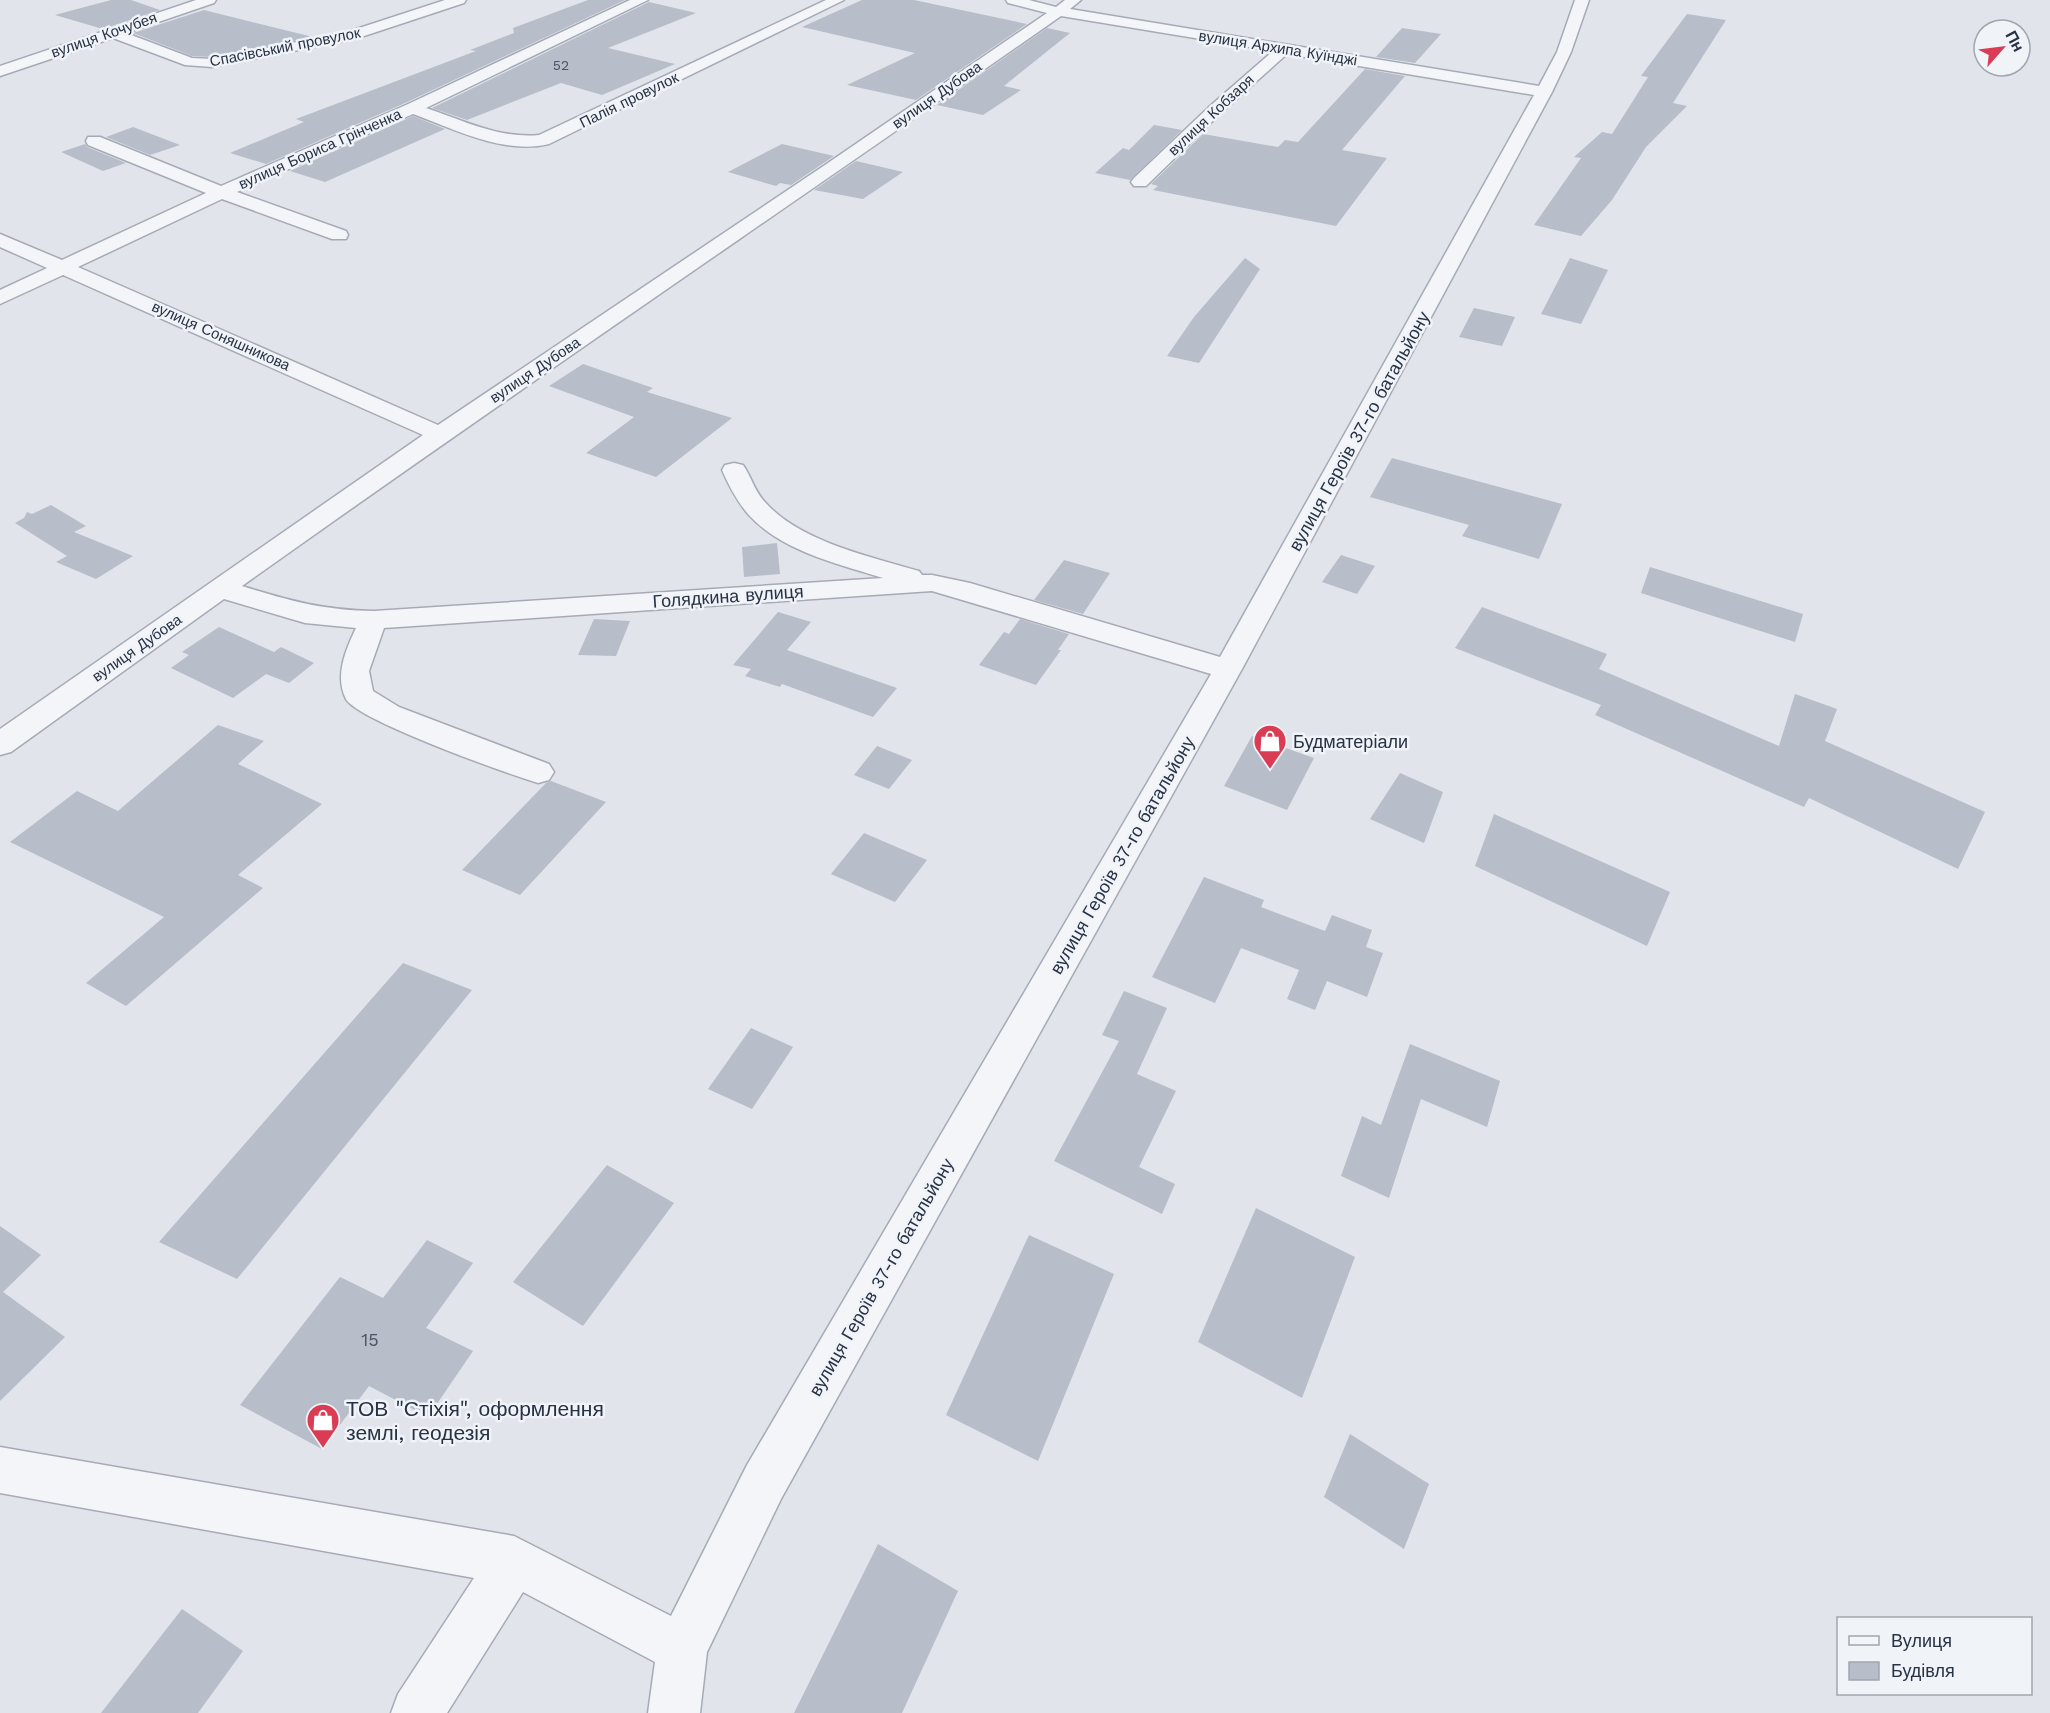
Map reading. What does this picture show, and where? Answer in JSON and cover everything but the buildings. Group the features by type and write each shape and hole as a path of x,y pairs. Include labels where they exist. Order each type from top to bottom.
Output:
{"street":[{"name":"вулиця Кочубея","path":"0,71 209,0"},
{"name":"Спасівський провулок","path":"111,32 190,62 204,64 350,36 459,0"},
{"name":"вулиця Бориса Грінченка","path":"0,298 220,192 412,108 641,0"},
{"name":"Палія провулок","path":"412,108 507,139 521,142 543,140 837,0"},
{"name":"вулиця Архипа Куїнджі","path":"1013,0 1065,6 1284,49 1544,92"},
{"name":"вулиця Героїв 37-го батальйону","path":"674,1713 682,1649 764,1482 1228,669 1544,92 1563,52 1582,0"},
{"name":"вулиця Дубова","path":"0,744 440,434 831,169 1065,6"},
{"name":"вулиця Кобзаря","path":"1140,182 1215,110 1284,49"},
{"path":"94,141 220,192 339,235"},
{"name":"вулиця Соняшникова","path":"0,240 67,267 440,434"},
{"path":"734,470 746,494 761,513 806,541 845,557 932,583"},
{"name":"Голядкина вулиця","path":"221,589 304,614 338,619 374,620 932,583 960,589 1228,669"},
{"path":"374,620 364,642 356,672 359,696 388,714 538,772"},
{"path":"0,1470 514,1561 682,1649"},
{"path":"417,1713 514,1561"}],"place":[{"name":"Будматеріали","path":"1270,770"},
{"name":"ТОВ \"Стіхія\", оформлення землі, геодезія","path":"323,1449"}]}
